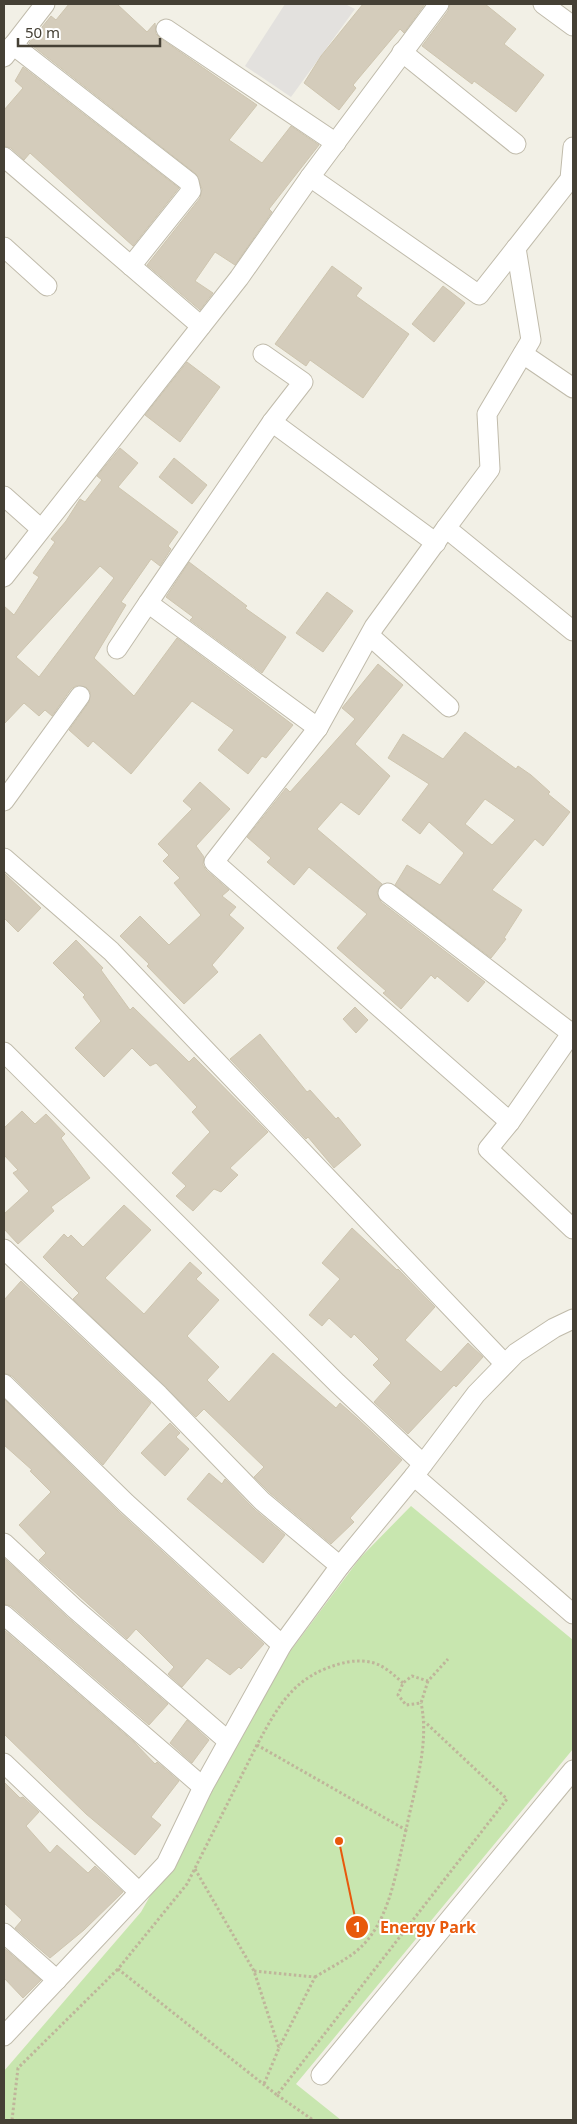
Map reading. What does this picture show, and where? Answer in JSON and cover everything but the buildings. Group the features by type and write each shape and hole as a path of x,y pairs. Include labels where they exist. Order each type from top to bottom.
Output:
{"street":[{"path":"46,4 9,51 189,182 191,190 187,196 131,266"},
{"path":"4,577 239,278 310,177 402,52 440,4"},
{"path":"543,4 573,26"},
{"path":"166,29 336,143"},
{"path":"402,52 516,144"},
{"path":"310,177 479,295 571,180 573,147"},
{"path":"4,157 201,326"},
{"path":"4,247 47,286"},
{"path":"510,1122 214,862 318,728 370,636 490,469 487,414 531,340 516,248"},
{"path":"117,649 272,422 303,382 263,354"},
{"path":"523,354 573,388"},
{"path":"272,422 441,535 573,631"},
{"path":"4,496 41,529"},
{"path":"148,603 318,728"},
{"path":"370,636 449,707"},
{"path":"4,801 80,696"},
{"path":"4,858 110,951 505,1364"},
{"path":"388,893 572,1032 510,1122 488,1148 573,1229"},
{"path":"4,1052 336,1383 419,1470 573,1614"},
{"path":"4,1248 159,1395 262,1501 340,1566"},
{"path":"4,2036 166,1864 203,1787 282,1645 340,1566 419,1470 476,1394 523,1348 573,1318"},
{"path":"4,1384 112,1490 282,1645"},
{"path":"4,1543 74,1608 228,1741"},
{"path":"4,1615 203,1787"},
{"path":"4,1763 139,1892"},
{"path":"321,2075 573,1770"},
{"path":"4,1933 57,1980"}],"path":[{"path":"264,2084 279,2048 315,1977 356,1952 373,1933 390,1895 418,1776 425,1722 421,1704 428,1681 448,1658"},
{"path":"12,2120 18,2068 118,1969 187,1884 256,1745 278,1707 298,1686 321,1668 352,1660 380,1665 403,1683"},
{"path":"421,1704 406,1705 398,1695 403,1683 412,1676 428,1681"},
{"path":"277,2095 507,1799 425,1722"},
{"path":"256,1745 406,1830"},
{"path":"195,1869 254,1971 279,2048"},
{"path":"118,1969 277,2095 313,2120"},
{"path":"254,1971 315,1977"}],"green space":[{"path":"411,1506 573,1640 573,1749 296,2084 341,2120 4,2120 4,2071 141,1912 283,1661 360,1558"}],"shaded area":[{"path":"285,4 345,4 355,9 291,97 245,66"}],"place":[{"name":"Energy Park","path":"339,1841"}]}
